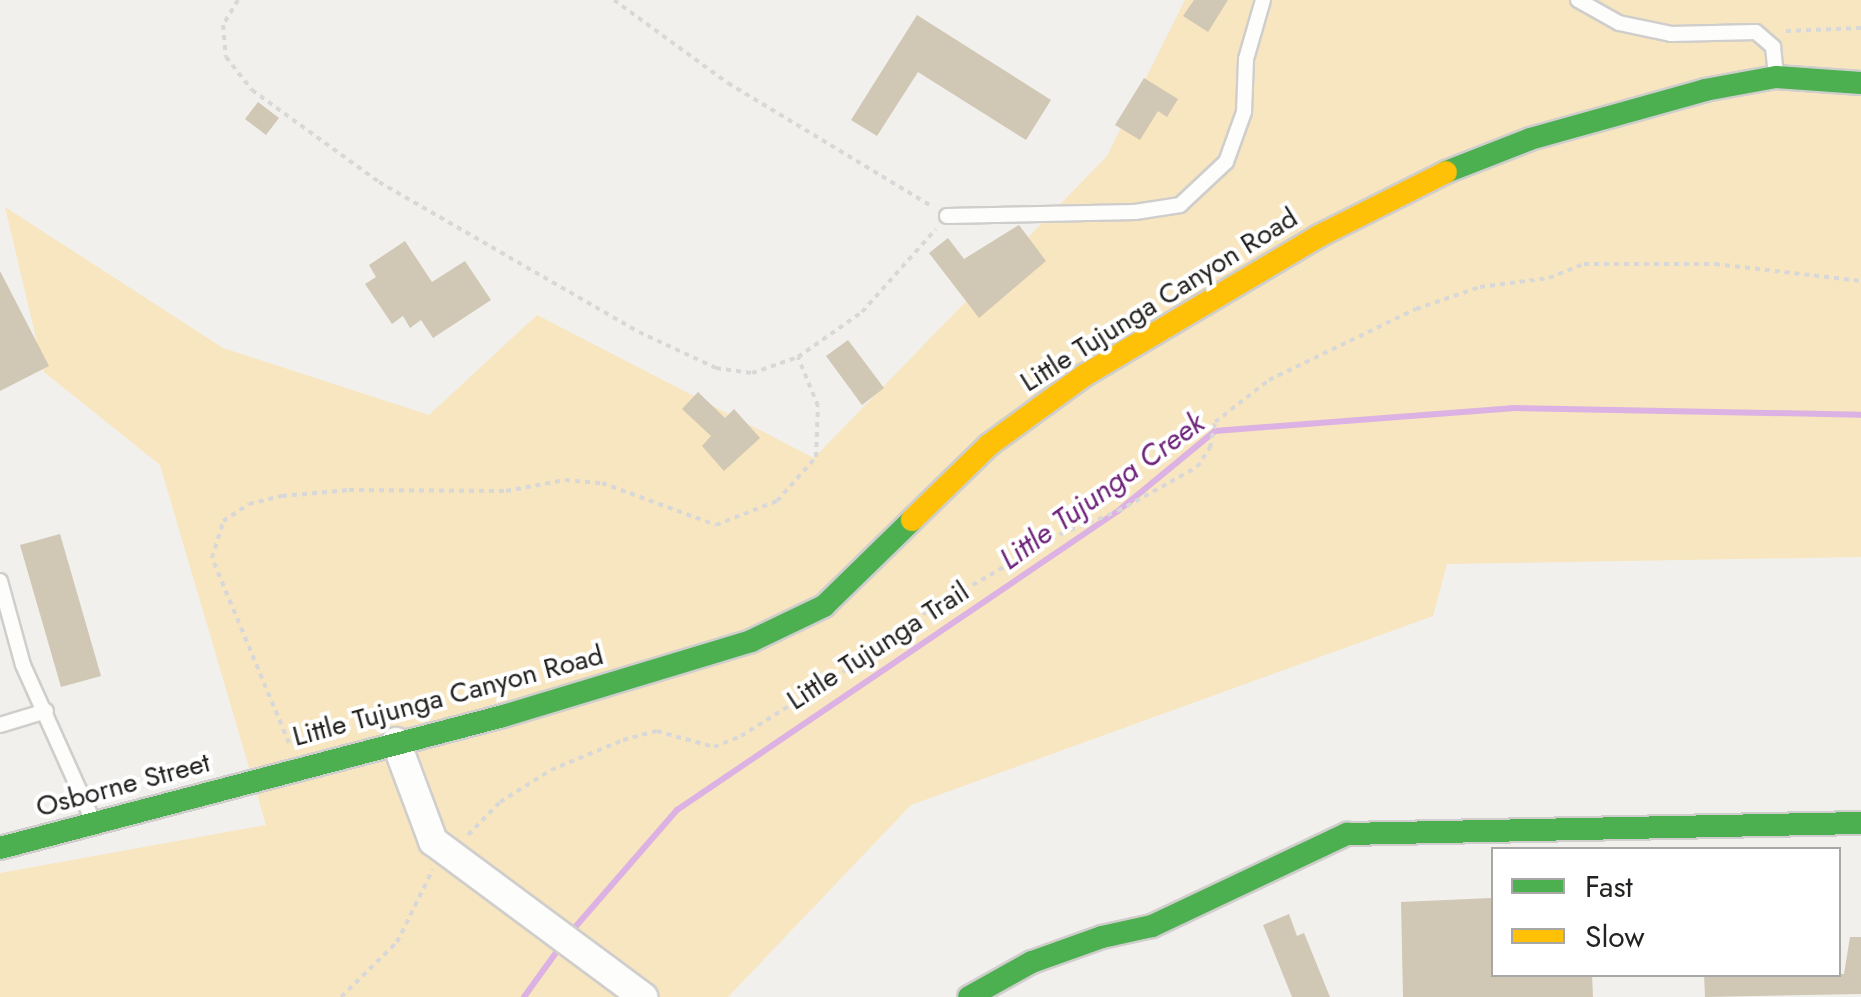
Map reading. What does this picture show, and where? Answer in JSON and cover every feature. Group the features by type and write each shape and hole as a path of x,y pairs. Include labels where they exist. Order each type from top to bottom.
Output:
{"main road":[{"name":"Little Tujunga Canyon Road","path":"262,779 503,716 719,650 824,606 989,444 1085,375 1318,236 1422,182 1530,139 1705,90 1776,76 1861,83"},
{"name":"Osborne Street","path":"0,848 262,779"},
{"path":"969,997 1032,962 1102,936 1152,926 1347,834 1861,822"}],"street":[{"path":"396,742 433,841 642,997"}],"lane":[{"path":"948,216 1136,212 1180,205 1226,162 1244,112 1246,59 1263,0"},
{"path":"1578,0 1619,23 1671,34 1756,32 1772,47 1776,76"},
{"path":"0,581 18,650 94,823"},
{"path":"0,725 46,711"}],"path":[{"path":"238,0 223,25 226,57 252,90 379,182 640,332 716,368 752,374 798,357 862,312 948,216 728,83 614,0"},
{"path":"1756,32 1861,28"},
{"name":"Little Tujunga Trail","path":"341,997 397,942 426,878 500,802 551,770 623,740 657,731 714,747 741,736 884,646 940,604 1060,534 1118,511 1198,468 1210,448 1215,422 1269,380 1416,309 1480,287 1549,278 1584,264 1714,264 1861,281"},
{"path":"300,768 212,558 223,521 249,504 282,496 348,490 506,491 565,480 602,484 716,525 777,501 816,457 818,406 798,357"}],"shaded area":[{"path":"1185,0 1861,0 1861,557 1447,564 1433,616 911,805 728,997 0,997 0,873 266,825 160,465 44,372 5,207 223,348 429,415 537,315 814,458 1107,156"}],"building":[{"path":"1194,0 1228,0 1208,32 1183,16"},
{"path":"917,15 1051,100 1026,140 918,72 877,136 851,120"},
{"path":"1144,78 1178,99 1167,117 1158,111 1140,140 1115,125"},
{"path":"258,102 279,118 266,135 245,119"},
{"path":"1019,225 1046,261 979,318 929,253 948,238 964,259"},
{"path":"405,241 432,282 465,261 491,300 433,338 421,320 410,328 403,316 392,324 365,284 376,277 369,265"},
{"path":"0,271 49,366 0,391"},
{"path":"848,340 884,388 862,405 826,356"},
{"path":"698,392 725,418 734,409 760,438 724,471 702,446 711,436 682,409"},
{"path":"60,534 101,676 61,687 20,545"},
{"path":"1491,898 1491,977 1592,977 1593,997 1403,997 1401,902"},
{"path":"1289,914 1297,936 1304,933 1330,997 1292,997 1263,925"},
{"path":"1850,937 1861,937 1861,994 1705,997 1704,977 1844,974"}],"waterway":[{"name":"Little Tujunga Creek","path":"570,933 677,810 1118,511 1215,431 1512,408 1861,415"},
{"name":"Little Tujunga Creek","path":"524,997 560,947"}],"traffic: fast":[{"path":"1446,172 1530,139 1705,90 1776,77 1861,83"},
{"path":"0,848 503,716 751,641 824,606 912,520"},
{"path":"969,997 1032,962 1102,937 1152,926 1347,834 1861,823"}],"traffic: slow":[{"path":"912,520 989,445 1085,375 1319,236 1446,172"}]}
